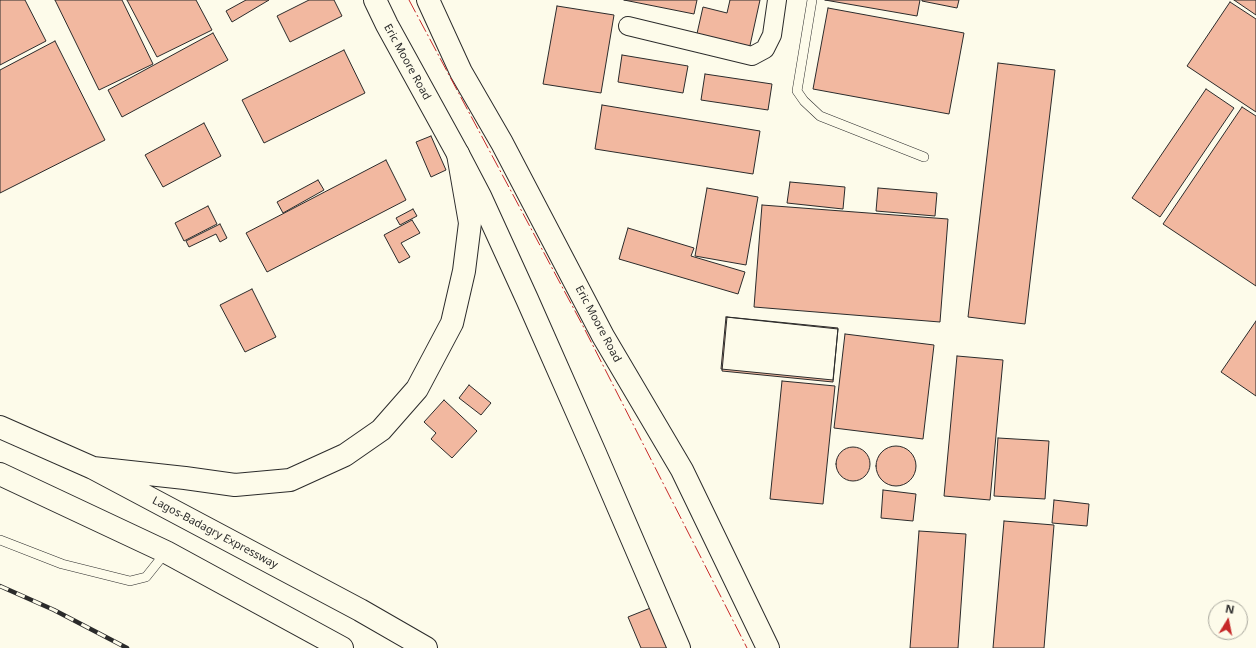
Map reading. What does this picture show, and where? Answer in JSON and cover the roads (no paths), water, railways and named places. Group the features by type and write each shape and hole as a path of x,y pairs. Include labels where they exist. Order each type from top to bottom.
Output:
{"main road":[{"name":"Eric Moore Road","path":"375,0 387,25 480,196 527,299 679,648"},
{"name":"Eric Moore Road","path":"428,0 461,72 502,143 603,336 682,470 768,648"},
{"path":"93,468 235,485 290,480 345,455 382,430 417,390 452,323 464,271 470,223 458,154"},
{"name":"Lagos-Badagry Expressway","path":"0,427 93,468 360,610 426,648"},
{"path":"0,474 166,552 342,648"}],"street":[{"path":"628,26 752,56 765,49 772,36 777,0"}],"lane":[{"path":"812,0 797,91 804,101 820,116 924,157"},
{"path":"0,540 62,564 130,581 146,577 166,552"}],"railway":[{"path":"0,586 54,610 127,648"}]}
